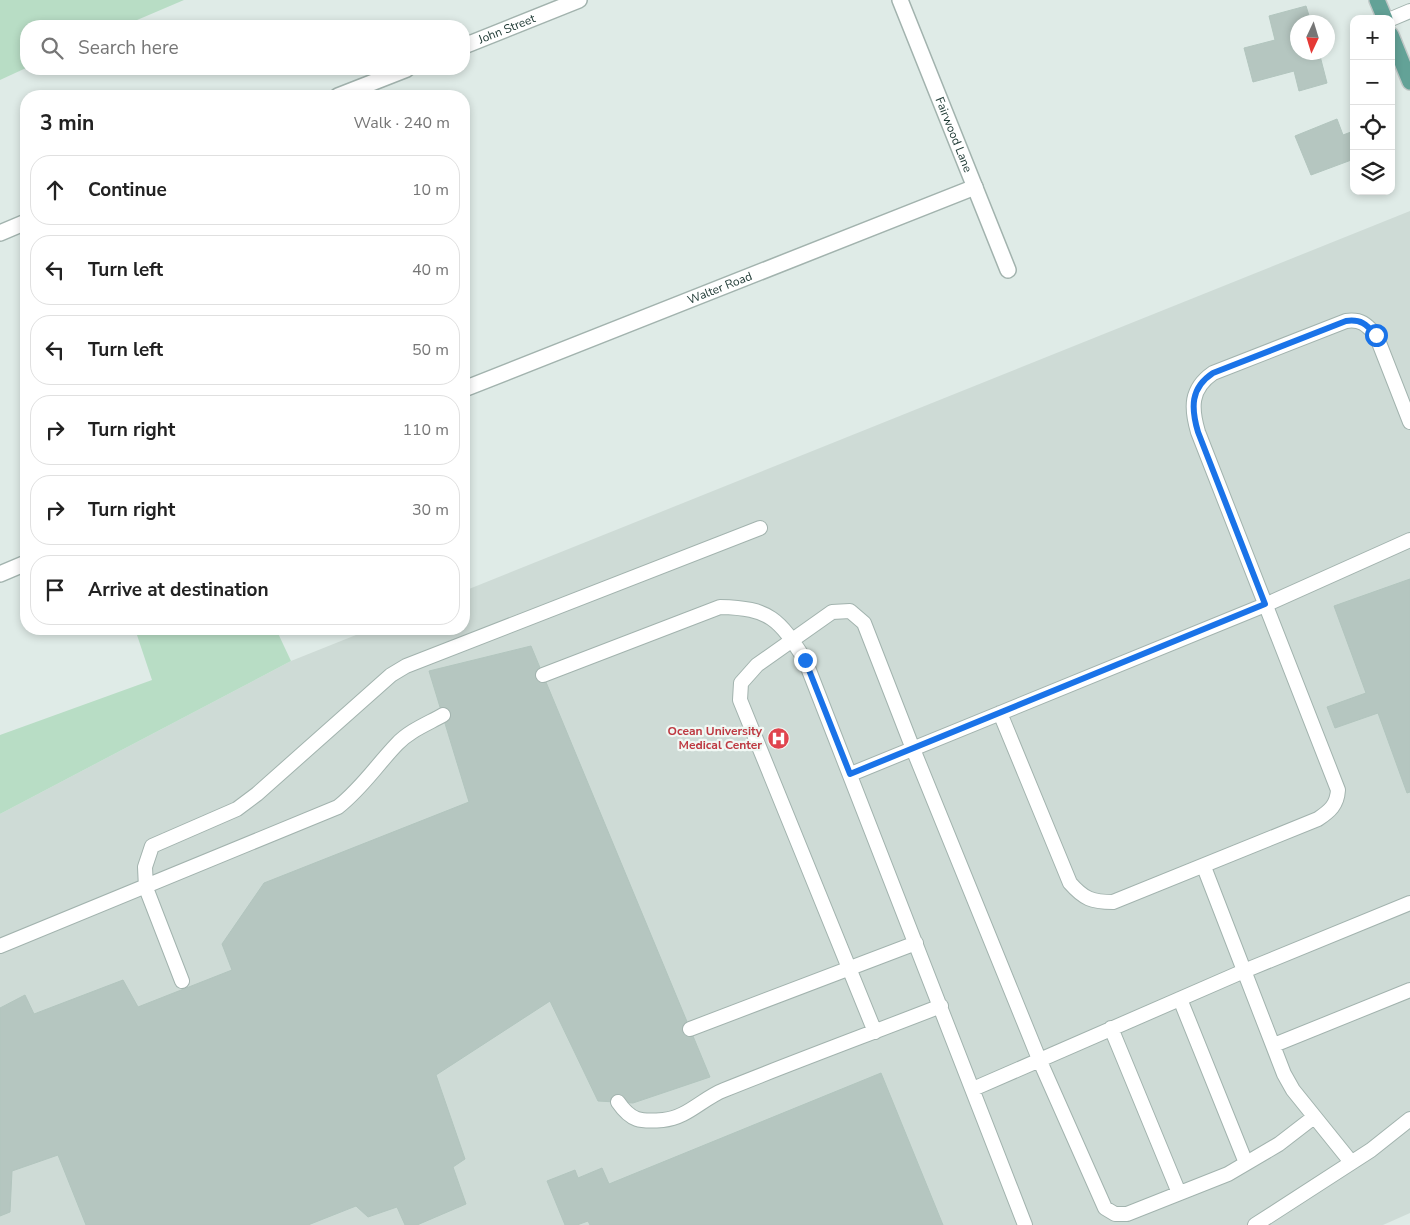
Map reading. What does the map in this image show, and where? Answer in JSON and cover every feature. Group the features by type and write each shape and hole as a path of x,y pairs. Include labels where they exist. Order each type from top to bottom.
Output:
{"main road":[{"path":"1377,0 1383,15"},
{"path":"1395,45 1410,82"}],"street":[{"name":"John Street","path":"470,44 579,0"},
{"name":"Fairwood Lane","path":"900,0 1008,270"},
{"path":"353,90 392,75"},
{"name":"Walter Road","path":"470,387 975,187"},
{"path":"0,233 20,225"},
{"path":"0,574 20,566"}],"lane":[{"path":"1395,17 1410,11"},
{"path":"1000,713 1070,884 1081,896 1098,902 1113,902 1204,867 1318,819 1332,810 1338,799 1338,790 1198,432 1192,413 1195,396 1201,381 1213,373 1337,324 1357,319 1367,325 1376,335 1410,422"},
{"path":"182,980 146,888 145,867 152,846 236,809 257,794 391,675 406,666 760,528"},
{"path":"850,774 1265,604 1410,540"},
{"path":"543,675 720,606 746,608 765,614 780,623 805,660 1025,1225"},
{"path":"875,1032 740,700 741,683 757,665 832,612 850,612 864,623 1039,1059 1104,1208 1116,1214 1128,1214 1228,1174 1279,1144 1314,1116"},
{"path":"0,946 146,888 338,807 358,792 396,744 411,732 443,716"},
{"path":"1204,867 1293,1090 1351,1162"},
{"path":"973,1089 1244,971 1410,903"},
{"path":"690,1028 849,970 916,943"},
{"path":"1274,1045 1410,990"},
{"path":"1180,999 1246,1163"},
{"path":"618,1102 627,1116 641,1121 665,1120 684,1114 721,1091 941,1006"},
{"path":"1111,1028 1179,1193"},
{"path":"1255,1225 1351,1162 1410,1119"}],"shaded area":[{"name":"Ocean University Medical Center","path":"1410,211 1410,1213 1383,1225 0,1225 0,814 291,661 356,635 470,635 470,589"}],"green space":[{"path":"0,0 184,0 137,20 20,20 20,71 0,80"},
{"path":"137,635 279,635 291,661 0,814 0,735 152,680"}],"building":[{"path":"1306,6 1309,15 1290,15 1290,60 1321,60 1327,83 1299,91 1294,71 1253,82 1244,48 1275,40 1269,16"},
{"path":"1337,119 1343,135 1350,132 1350,160 1311,175 1295,136"},
{"path":"1410,579 1410,792 1407,793 1378,713 1335,728 1327,707 1366,693 1334,606"},
{"path":"531,646 710,1077 633,1103 598,1101 550,1001 436,1075 465,1159 453,1167 466,1204 417,1225 405,1225 397,1207 368,1217 356,1206 308,1225 86,1225 58,1155 12,1171 10,1212 0,1216 0,1008 25,995 34,1014 123,980 138,1007 232,970 222,944 264,883 469,802 429,671"},
{"path":"881,1073 943,1225 590,1225 588,1221 577,1225 565,1225 547,1181 575,1170 578,1178 602,1168 609,1184"}],"place":[{"name":"Ocean University Medical Center","path":"778,738"}],"route":[{"path":"805,660 850,774 1265,604 1192,413 1195,396 1201,381 1213,373 1346,321 1357,319 1367,325 1376,335"}]}
